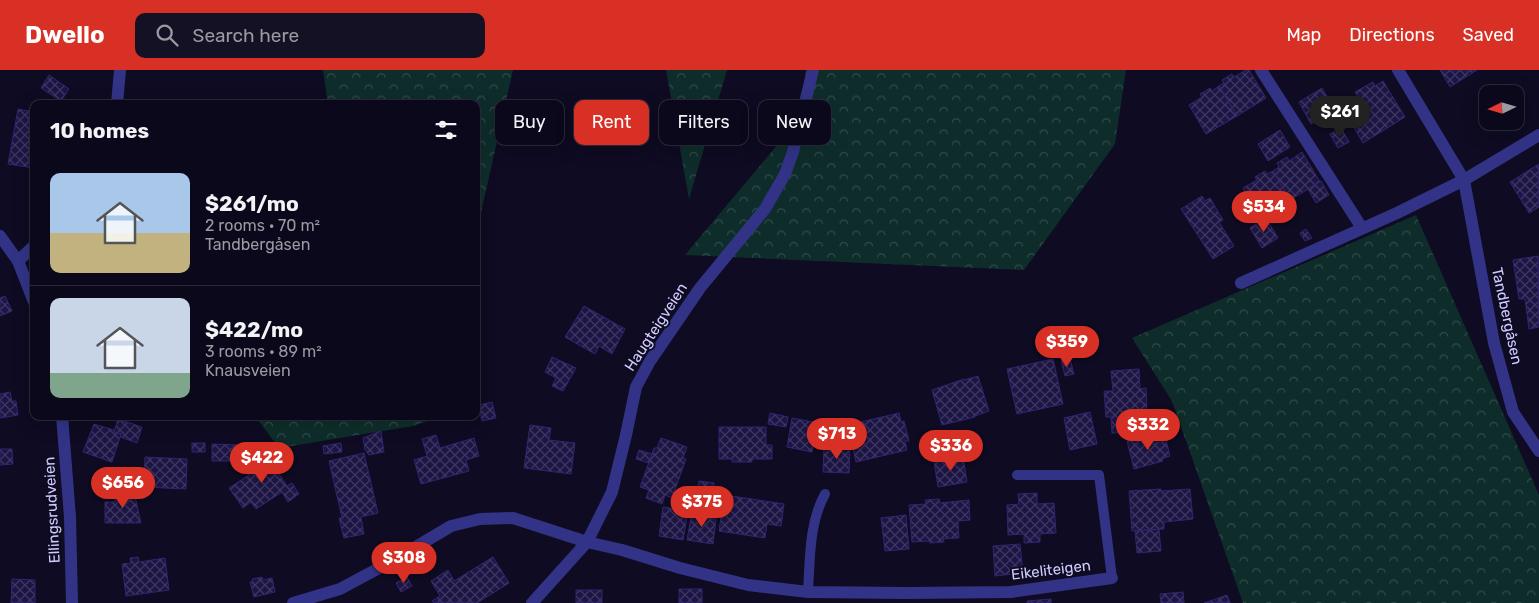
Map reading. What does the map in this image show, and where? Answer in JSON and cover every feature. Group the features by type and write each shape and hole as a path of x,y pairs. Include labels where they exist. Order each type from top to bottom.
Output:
{"street":[{"path":"116,100 120,70"},
{"name":"Haugteigveien","path":"532,603 587,542 612,492 636,387 660,345 700,288 774,196 794,152 813,70"},
{"path":"1261,70 1362,228"},
{"name":"Tandbergåsen","path":"1398,70 1464,180 1494,343 1513,412 1539,451"},
{"path":"1240,283 1397,213 1464,180 1539,135"},
{"path":"0,236 18,261 30,292"},
{"path":"18,261 30,250"},
{"name":"Ellingsrudveien","path":"62,420 70,517 72,603"},
{"name":"Eikeliteigen","path":"293,603 340,589 451,526 480,519 512,518 587,542 622,550 680,568 748,585 808,592 1011,592 1112,578"}],"lane":[{"name":"Eikeliteigen","path":"1017,475 1099,475 1112,578"},
{"path":"808,592 814,521 818,506 825,494"}],"green space":[{"path":"323,70 513,70 506,100 495,100 496,145 480,217 480,100 327,100"},
{"path":"666,70 727,70 718,100 671,100"},
{"path":"806,70 1126,70 1115,144 1024,270 685,255 777,145 831,145 831,100 802,100"},
{"path":"679,145 705,145 689,199"},
{"path":"1416,215 1539,495 1539,603 1243,603 1172,401 1132,338"},
{"path":"258,420 430,420 413,426 279,448"}],"building":[{"path":"1249,70 1266,98 1237,116 1219,86 1224,83 1222,80 1232,74 1234,77"},
{"path":"1440,70 1477,70 1450,87"},
{"path":"49,75 69,89 62,100 59,100 41,88"},
{"path":"1383,81 1405,117 1363,143 1341,106 1358,97 1355,92 1373,82 1375,86"},
{"path":"1219,86 1237,116 1206,134 1189,105 1202,97 1200,94 1210,88 1212,91"},
{"path":"1322,88 1335,110 1311,124 1299,102"},
{"path":"18,109 30,111 30,167 8,164"},
{"path":"1341,128 1349,142 1338,148 1330,134"},
{"path":"1280,130 1290,147 1268,161 1258,144"},
{"path":"1302,152 1320,182 1290,200 1273,171 1279,167 1277,163 1287,157 1289,161"},
{"path":"1539,164 1539,207 1529,213 1510,182"},
{"path":"1265,171 1267,174 1273,171 1290,200 1261,217 1243,188 1257,180 1255,177"},
{"path":"1321,181 1329,195 1316,203 1308,189"},
{"path":"1202,196 1205,201 1210,198 1223,220 1219,222 1234,246 1213,259 1181,209"},
{"path":"1266,218 1278,238 1262,248 1250,228"},
{"path":"1306,229 1312,238 1305,241 1300,233"},
{"path":"1538,256 1539,327 1529,329 1525,299 1519,299 1513,260"},
{"path":"5,296 12,311 0,316 0,298"},
{"path":"584,306 625,329 612,354 599,346 595,354 565,337"},
{"path":"552,357 576,368 563,391 552,386 556,378 545,372"},
{"path":"1053,359 1063,404 1017,414 1007,369"},
{"path":"1070,359 1074,374 1065,376 1061,361"},
{"path":"1139,369 1140,389 1146,388 1147,414 1138,415 1140,431 1112,433 1111,417 1106,417 1104,391 1113,391 1111,371"},
{"path":"978,376 989,411 975,417 942,425 932,390"},
{"path":"10,392 12,401 16,401 18,415 0,418 0,394"},
{"path":"492,402 496,418 482,421 480,405"},
{"path":"1090,412 1097,444 1070,450 1064,418"},
{"path":"770,413 788,417 786,427 768,424"},
{"path":"899,413 901,422 904,421 909,441 905,441 907,450 856,462 848,425"},
{"path":"792,418 818,423 812,452 787,447"},
{"path":"118,420 142,427 137,443 120,437 121,434 114,432"},
{"path":"94,424 121,434 112,462 83,452"},
{"path":"530,425 551,428 549,440 575,443 571,474 524,468"},
{"path":"719,427 766,427 766,445 772,445 772,459 732,462 732,459 719,459"},
{"path":"381,431 384,452 369,455 365,450 363,438"},
{"path":"1156,433 1158,443 1166,440 1170,456 1162,459 1163,461 1134,469 1127,441"},
{"path":"436,435 440,448 474,438 479,456 466,460 469,471 421,484 414,460 427,456 422,439"},
{"path":"661,438 687,447 683,458 686,459 672,498 665,495 662,504 646,498 649,490 640,487 654,448 657,448"},
{"path":"192,443 205,443 205,452 192,452"},
{"path":"341,443 342,452 324,454 323,446"},
{"path":"212,444 239,445 238,461 212,461"},
{"path":"824,447 850,448 849,473 823,472"},
{"path":"0,449 12,449 13,464 0,465"},
{"path":"639,450 652,454 649,463 636,459"},
{"path":"264,451 287,486 292,483 299,494 288,502 282,492 256,509 251,502 243,508 229,488 249,475 246,470 253,465 250,460"},
{"path":"364,453 378,513 361,517 364,534 344,538 339,518 342,518 329,461"},
{"path":"963,456 967,482 938,487 934,462"},
{"path":"145,457 187,459 186,489 144,487"},
{"path":"699,481 714,483 713,494 697,492"},
{"path":"1161,489 1161,491 1190,489 1193,519 1164,522 1164,529 1132,531 1129,491"},
{"path":"115,492 134,492 141,523 105,523 105,502 115,502"},
{"path":"1037,493 1037,504 1054,503 1056,533 1040,534 1040,542 1024,543 1024,534 1008,535 1007,505 1019,504 1018,494"},
{"path":"719,494 784,504 781,526 767,524 765,538 719,531 721,517 716,516"},
{"path":"939,499 940,503 969,500 970,520 958,521 959,538 943,539 944,542 912,542 909,505 926,504 925,500"},
{"path":"663,507 688,511 683,540 659,536"},
{"path":"692,512 713,515 712,519 716,519 713,544 687,540"},
{"path":"906,515 909,549 885,551 881,518"},
{"path":"1159,529 1161,551 1137,553 1135,531"},
{"path":"1020,544 1023,573 995,576 993,546"},
{"path":"138,557 139,562 165,558 169,590 126,596 122,564 131,563 130,558"},
{"path":"493,557 509,583 477,603 434,603 432,601 440,596 431,581 448,570 454,581"},
{"path":"262,577 263,580 272,578 275,592 254,597 250,582 253,581 252,579"},
{"path":"407,577 412,586 401,592 396,583"},
{"path":"12,579 35,580 35,603 11,603"},
{"path":"679,589 702,589 702,603 679,603"},
{"path":"576,590 602,590 602,603 576,603"},
{"path":"1183,592 1184,603 1161,603 1160,594"},
{"path":"1227,595 1230,603 1204,603"},
{"path":"1051,599 1051,603 1027,603 1027,601"}]}
